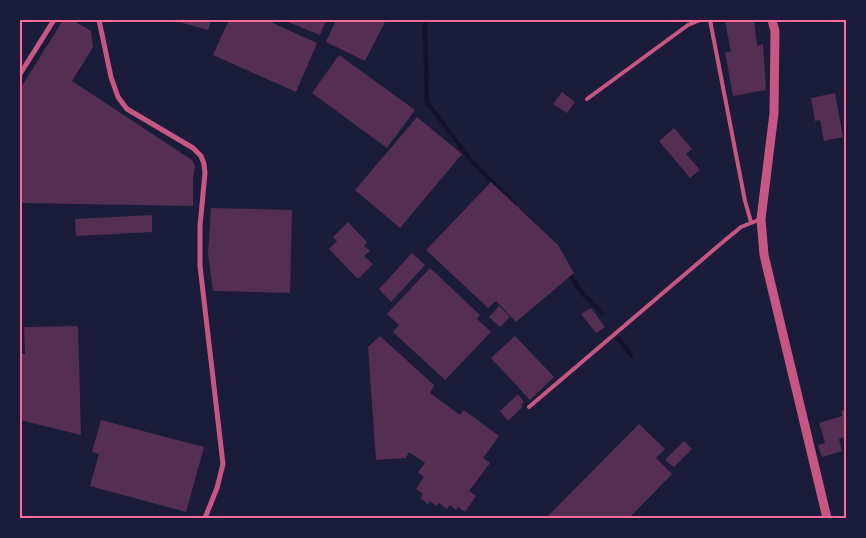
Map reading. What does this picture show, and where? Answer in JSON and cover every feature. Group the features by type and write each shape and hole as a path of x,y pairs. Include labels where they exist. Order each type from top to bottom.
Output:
{"street":[{"path":"20,74 54,20"},
{"path":"99,20 111,77 118,97 127,109 193,148 201,156 204,164 205,173 200,226 200,266 223,464 217,488 205,518"},
{"path":"772,20 775,31 774,113 761,219 764,256 827,518"}],"lane":[{"path":"587,99 688,25 700,20"},
{"path":"710,20 746,202 752,222"},
{"path":"529,407 724,241 741,228 761,219"}],"building":[{"path":"63,20 72,20 91,31 93,47 72,81 192,160 195,166 193,206 20,203 20,89"},
{"path":"173,20 211,20 208,30"},
{"path":"229,20 266,20 317,43 296,92 213,55"},
{"path":"283,20 326,20 320,35"},
{"path":"336,20 386,20 365,61 326,42"},
{"path":"754,20 757,46 763,44 766,90 733,96 725,52 731,52 725,21"},
{"path":"339,55 415,110 387,148 312,93"},
{"path":"562,92 575,102 567,113 553,104"},
{"path":"835,93 843,137 824,141 820,120 815,121 811,98"},
{"path":"417,117 462,154 400,228 355,190"},
{"path":"674,128 692,149 686,154 700,170 690,178 659,141"},
{"path":"491,182 558,245 574,273 516,322 496,301 488,308 426,250"},
{"path":"211,208 292,210 290,293 213,291 208,253"},
{"path":"152,215 152,232 76,236 75,219"},
{"path":"348,222 367,242 364,246 370,251 364,256 373,264 358,279 329,249 337,241 333,237"},
{"path":"412,253 425,265 391,302 379,289"},
{"path":"430,268 480,315 477,319 491,332 445,380 393,332 399,325 387,314"},
{"path":"499,306 510,317 500,327 489,317"},
{"path":"591,308 605,327 596,333 581,314"},
{"path":"78,326 81,435 20,420 20,354 25,354 24,327"},
{"path":"380,336 434,385 430,393 460,415 464,410 499,436 483,458 490,463 469,491 476,496 465,512 458,507 456,510 450,505 447,509 439,503 436,506 430,501 428,504 420,498 423,494 416,489 424,477 418,472 425,463 409,452 406,458 376,460 368,347"},
{"path":"515,336 554,377 530,400 491,358"},
{"path":"518,394 524,402 521,405 523,406 508,421 500,411"},
{"path":"846,410 846,436 839,439 842,451 822,457 818,445 825,443 819,423 842,416 841,411"},
{"path":"101,420 204,447 186,512 90,486 99,454 92,452"},
{"path":"639,424 665,449 656,458 672,474 629,518 546,518"},
{"path":"684,441 692,449 674,467 665,460"}],"waterway":[{"path":"426,20 427,102 469,158 514,204"},
{"path":"568,272 582,293 602,313"},
{"path":"619,339 631,355"}]}
